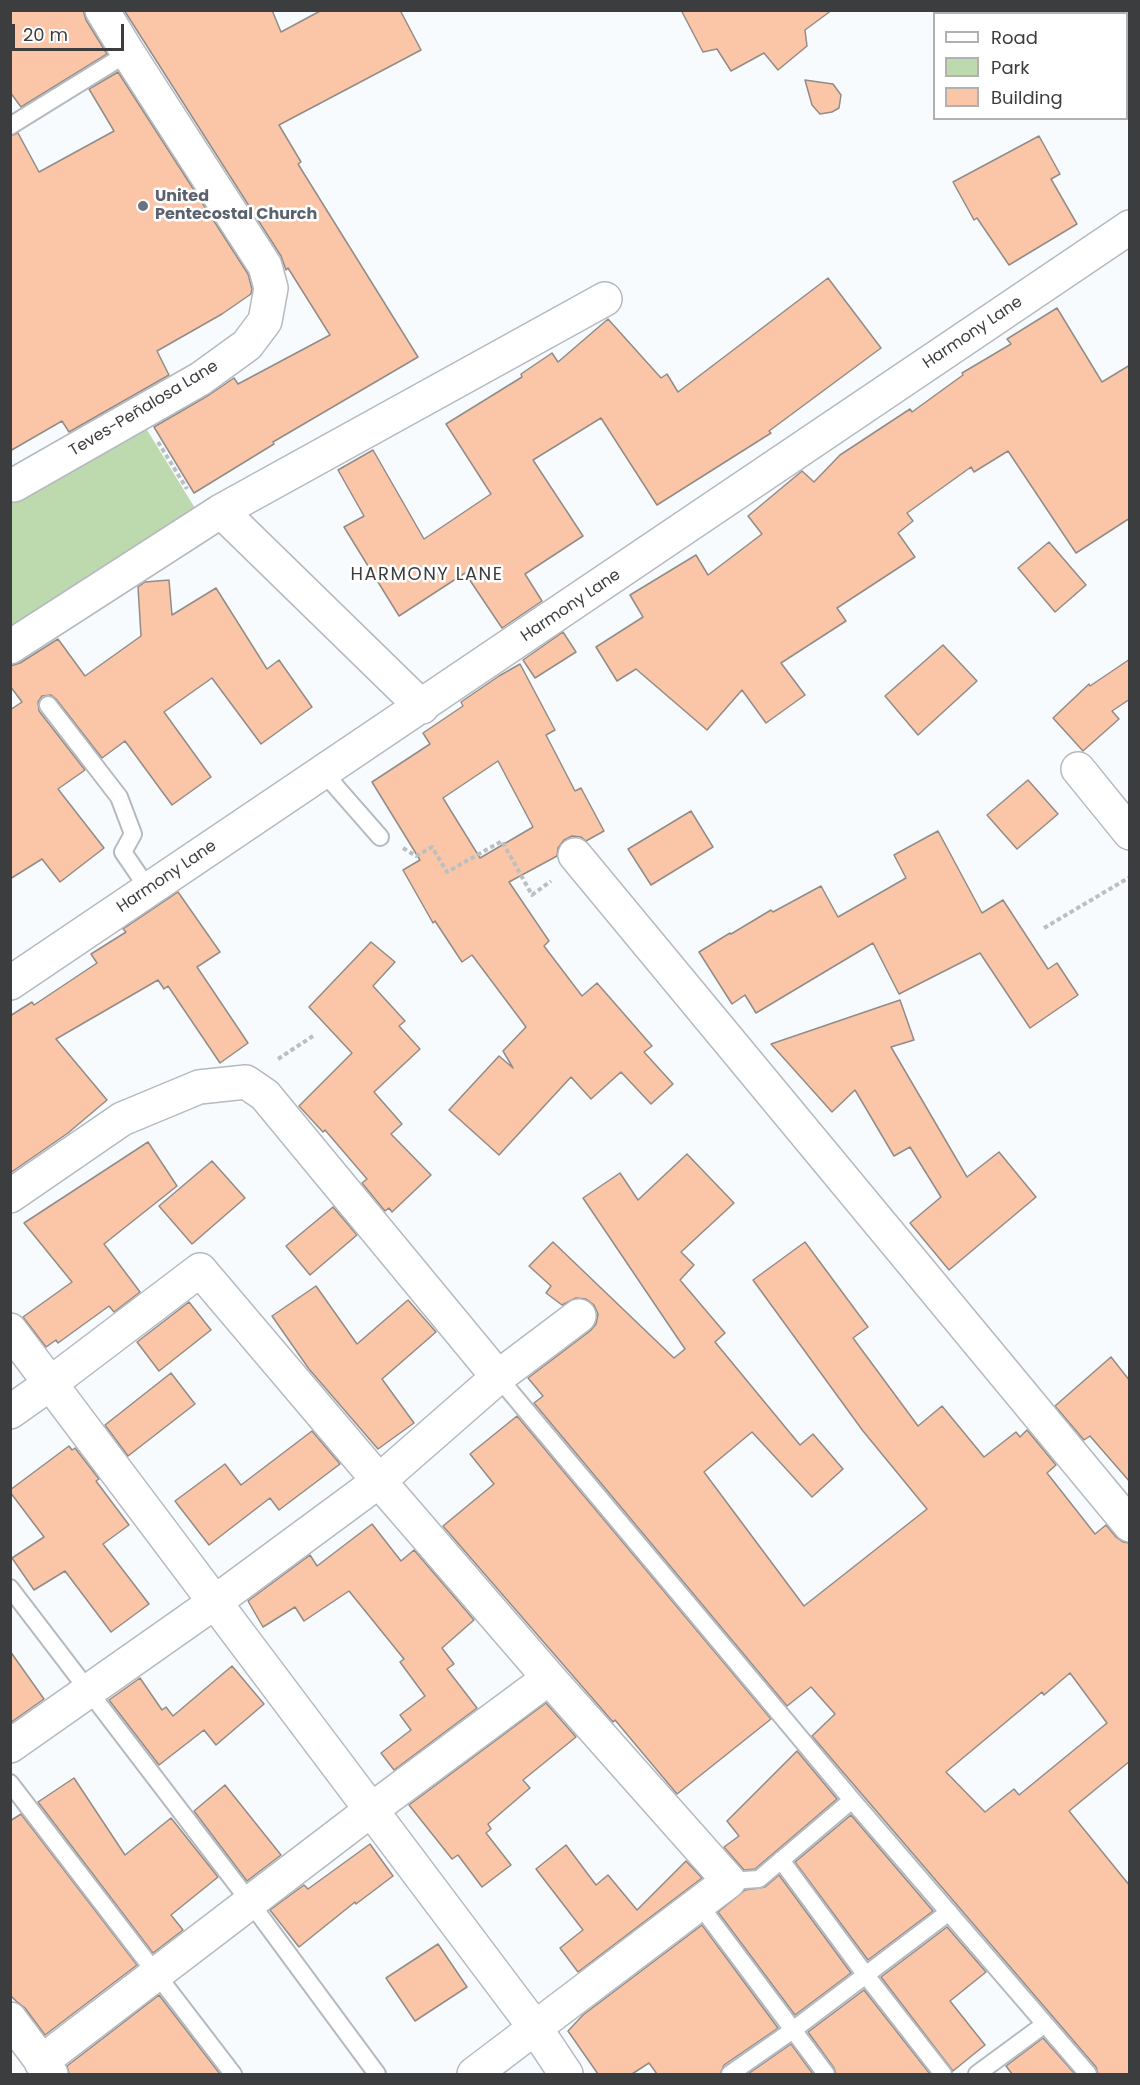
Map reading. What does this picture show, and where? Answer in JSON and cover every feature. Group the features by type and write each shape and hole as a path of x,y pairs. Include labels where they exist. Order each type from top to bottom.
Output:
{"street":[{"name":"Teves-Peñalosa Lane","path":"12,486 200,379 247,345 265,321 271,288 265,266 102,10"},
{"name":"Harmony Lane","path":"10,983 1130,227"},
{"path":"10,647 213,516 605,299"},
{"path":"213,516 422,707"},
{"path":"1078,769 1130,833"},
{"path":"577,858 1130,1525"},
{"path":"10,1196 122,1119 199,1087 246,1082 265,1095 498,1377"},
{"path":"10,1412 200,1270 378,1481 729,1881 474,2074"},
{"path":"10,1746 215,1602 378,1481 498,1377 579,1316"},
{"path":"10,1330 536,2029 566,2074"},
{"path":"10,2019 46,2068 157,1973 549,1678"}],"lane":[{"path":"10,126 128,54"},
{"path":"48,705 119,797 133,834 123,852 149,890"},
{"path":"324,773 380,837"},
{"path":"498,1377 852,1800 1088,2074"},
{"path":"10,1588 90,1690 377,2074"},
{"path":"10,1784 233,2074"},
{"path":"729,1881 759,1879 852,1800"},
{"path":"781,1860 865,1974 943,2074"},
{"path":"699,1904 826,2074"},
{"path":"730,2074 793,2030 949,1912"},
{"path":"977,2074 1045,2024"}],"path":[{"path":"141,413 213,516"},
{"path":"380,837 416,856 432,847 447,872 502,841 532,895 577,858"},
{"path":"1044,928 1130,877"}],"green space":[{"path":"144,425 198,513 11,634 11,493"}],"building":[{"path":"10,10 83,10 86,20 107,54 21,107 10,92"},
{"path":"124,10 272,10 281,32 322,10 400,10 421,50 279,125 301,162 298,164 418,357 273,442 274,444 194,493 154,427 234,378 238,384 330,335 288,268 286,270 281,256"},
{"path":"681,10 832,10 805,30 807,46 778,70 764,53 731,71 717,49 703,52"},
{"path":"118,72 248,274 251,294 222,314 157,351 169,375 69,432 62,421 10,451 10,136 18,133 39,172 114,131 89,89"},
{"path":"805,80 833,84 841,95 839,108 820,114 812,105"},
{"path":"1039,136 1060,174 1051,179 1077,224 1009,265 977,218 974,220 953,182"},
{"path":"828,278 881,348 769,431 771,433 657,505 601,418 533,460 583,536 525,574 542,601 502,628 465,573 399,616 344,527 364,516 338,470 373,450 424,539 491,494 446,424 522,377 521,374 552,353 558,362 608,319 661,378 667,374 678,392"},
{"path":"1057,308 1102,382 1130,365 1130,518 1076,553 1008,451 974,472 971,467 907,513 913,521 898,533 915,557 837,608 846,621 781,663 805,695 766,723 742,690 707,730 636,669 617,681 596,647 643,617 630,595 696,555 708,575 762,534 748,516 802,471 814,482 840,455 910,409 912,412 963,375 962,373 1011,344 1007,339"},
{"path":"1049,542 1086,585 1055,612 1018,568"},
{"path":"169,580 172,615 216,588 267,669 279,660 312,707 261,744 212,678 164,712 211,777 172,805 125,741 102,758 56,699 51,695 42,696 38,702 39,711 85,770 58,789 104,848 60,882 42,859 10,879 10,710 22,702 10,686 10,666 20,663 58,639 85,676 141,636 138,587 145,582"},
{"path":"563,632 576,652 535,678 523,660"},
{"path":"943,645 977,681 918,735 885,696"},
{"path":"1130,659 1130,699 1112,711 1119,719 1083,751 1053,718 1089,684 1090,686"},
{"path":"520,664 555,730 546,735 575,791 581,788 604,831 586,841 581,837 572,836 564,840 558,848 557,856 509,882 549,941 544,946 582,996 597,983 652,1046 644,1052 673,1084 651,1104 621,1072 591,1099 571,1077 499,1155 449,1110 499,1056 513,1068 503,1051 526,1027 472,955 462,962 435,921 433,923 403,870 420,860 372,782 430,744 423,733 463,706 461,702","holes":["498,761 533,827 480,858 443,798"]},
{"path":"1028,780 1058,814 1017,849 987,815"},
{"path":"691,811 713,847 651,885 628,849"},
{"path":"938,831 982,913 1003,900 1048,969 1057,963 1078,995 1030,1028 980,953 899,994 873,943 756,1013 745,995 732,1004 699,952 771,910 773,912 821,886 838,917 906,878 894,855"},
{"path":"178,892 220,952 197,967 248,1043 220,1063 168,986 164,989 158,980 56,1039 107,1100 68,1133 10,1173 10,1016 32,1002 34,1005 97,963 91,954 126,932 123,929"},
{"path":"371,942 395,962 373,986 405,1021 399,1026 420,1049 374,1092 402,1124 391,1134 431,1175 392,1212 389,1208 385,1211 362,1183 367,1179 325,1130 323,1132 299,1106 352,1053 309,1007"},
{"path":"900,1000 914,1040 891,1047 967,1177 999,1152 1036,1197 949,1270 910,1223 941,1197 910,1147 894,1156 855,1090 832,1112 771,1044"},
{"path":"148,1142 177,1186 104,1244 140,1292 114,1312 109,1306 58,1343 56,1340 46,1347 23,1317 72,1282 24,1223"},
{"path":"687,1154 734,1203 681,1252 694,1265 680,1280 725,1333 715,1342 800,1445 813,1434 843,1469 812,1497 752,1432 704,1472 804,1606 927,1509 863,1431 753,1280 805,1242 868,1327 853,1338 918,1426 942,1406 984,1457 1016,1432 1020,1437 1027,1430 1056,1465 1047,1473 1095,1534 1106,1525 1116,1537 1123,1542 1130,1543 1130,1761 1069,1811 1130,1886 1130,2074 1098,2074 1096,2067 812,1736 835,1714 811,1687 787,1706 534,1403 543,1396 528,1378 590,1331 596,1324 598,1314 594,1305 586,1299 576,1298 562,1305 546,1293 551,1286 529,1266 553,1242 674,1358 685,1349 583,1198 620,1173 638,1200","holes":["1070,1673 1107,1723 1019,1795 1014,1789 985,1812 946,1772 1042,1692 1044,1695"]},
{"path":"212,1161 245,1198 192,1244 159,1206"},
{"path":"333,1207 357,1235 310,1275 286,1246"},
{"path":"316,1286 357,1344 408,1300 436,1332 382,1379 414,1423 378,1449 309,1369 272,1316"},
{"path":"189,1302 211,1330 159,1371 137,1342"},
{"path":"1111,1357 1130,1381 1130,1482 1090,1436 1084,1440 1055,1406"},
{"path":"171,1373 195,1404 128,1456 105,1425"},
{"path":"517,1416 771,1719 677,1794 615,1720 613,1722 443,1526 494,1484 470,1454"},
{"path":"312,1431 340,1464 279,1510 270,1498 209,1545 175,1501 225,1464 241,1485"},
{"path":"69,1446 72,1450 75,1448 99,1479 96,1481 129,1525 103,1544 149,1604 111,1632 65,1571 34,1590 12,1558 44,1537 10,1490"},
{"path":"372,1524 401,1561 414,1550 474,1620 442,1648 454,1664 447,1669 477,1708 394,1770 381,1753 411,1730 400,1715 425,1696 400,1662 404,1659 349,1591 304,1621 295,1607 263,1627 248,1601 310,1555 317,1566"},
{"path":"10,1651 44,1699 10,1723"},
{"path":"232,1666 264,1704 216,1745 204,1730 159,1765 109,1700 140,1678 162,1710 166,1707 173,1716"},
{"path":"546,1703 576,1737 523,1780 530,1788 488,1824 491,1829 486,1833 511,1865 482,1887 458,1855 452,1859 409,1805"},
{"path":"797,1751 837,1799 755,1869 744,1870 724,1847 739,1836 727,1821"},
{"path":"74,1778 125,1855 171,1818 218,1877 171,1915 183,1930 153,1953 38,1802"},
{"path":"225,1785 281,1855 247,1881 194,1811"},
{"path":"21,1814 137,1965 45,2035 25,2008 10,1995 10,1821"},
{"path":"851,1815 933,1911 868,1960 795,1862"},
{"path":"370,1844 393,1876 356,1904 355,1902 299,1947 270,1910 304,1885 308,1889"},
{"path":"566,1845 596,1885 608,1875 637,1910 686,1861 702,1878 578,1972 560,1948 583,1930 536,1869"},
{"path":"779,1875 851,1973 795,2015 718,1912 745,1890 765,1887"},
{"path":"702,1925 778,2028 724,2065 720,2074 657,2074 649,2063 632,2074 598,2074 568,2031 583,2015"},
{"path":"947,1927 986,1972 950,2001 985,2045 953,2071 881,1977"},
{"path":"438,1944 467,1987 415,2021 386,1978"},
{"path":"864,1990 930,2074 836,2074 808,2032"},
{"path":"159,1995 220,2074 69,2074 67,2066"},
{"path":"1043,2038 1075,2074 1012,2074 1006,2066"},
{"path":"791,2044 813,2074 748,2074"}],"place":[{"name":"United Pentecostal Church","path":"143,206"}],"district":[{"name":"HARMONY LANE","path":"427,575"}]}
